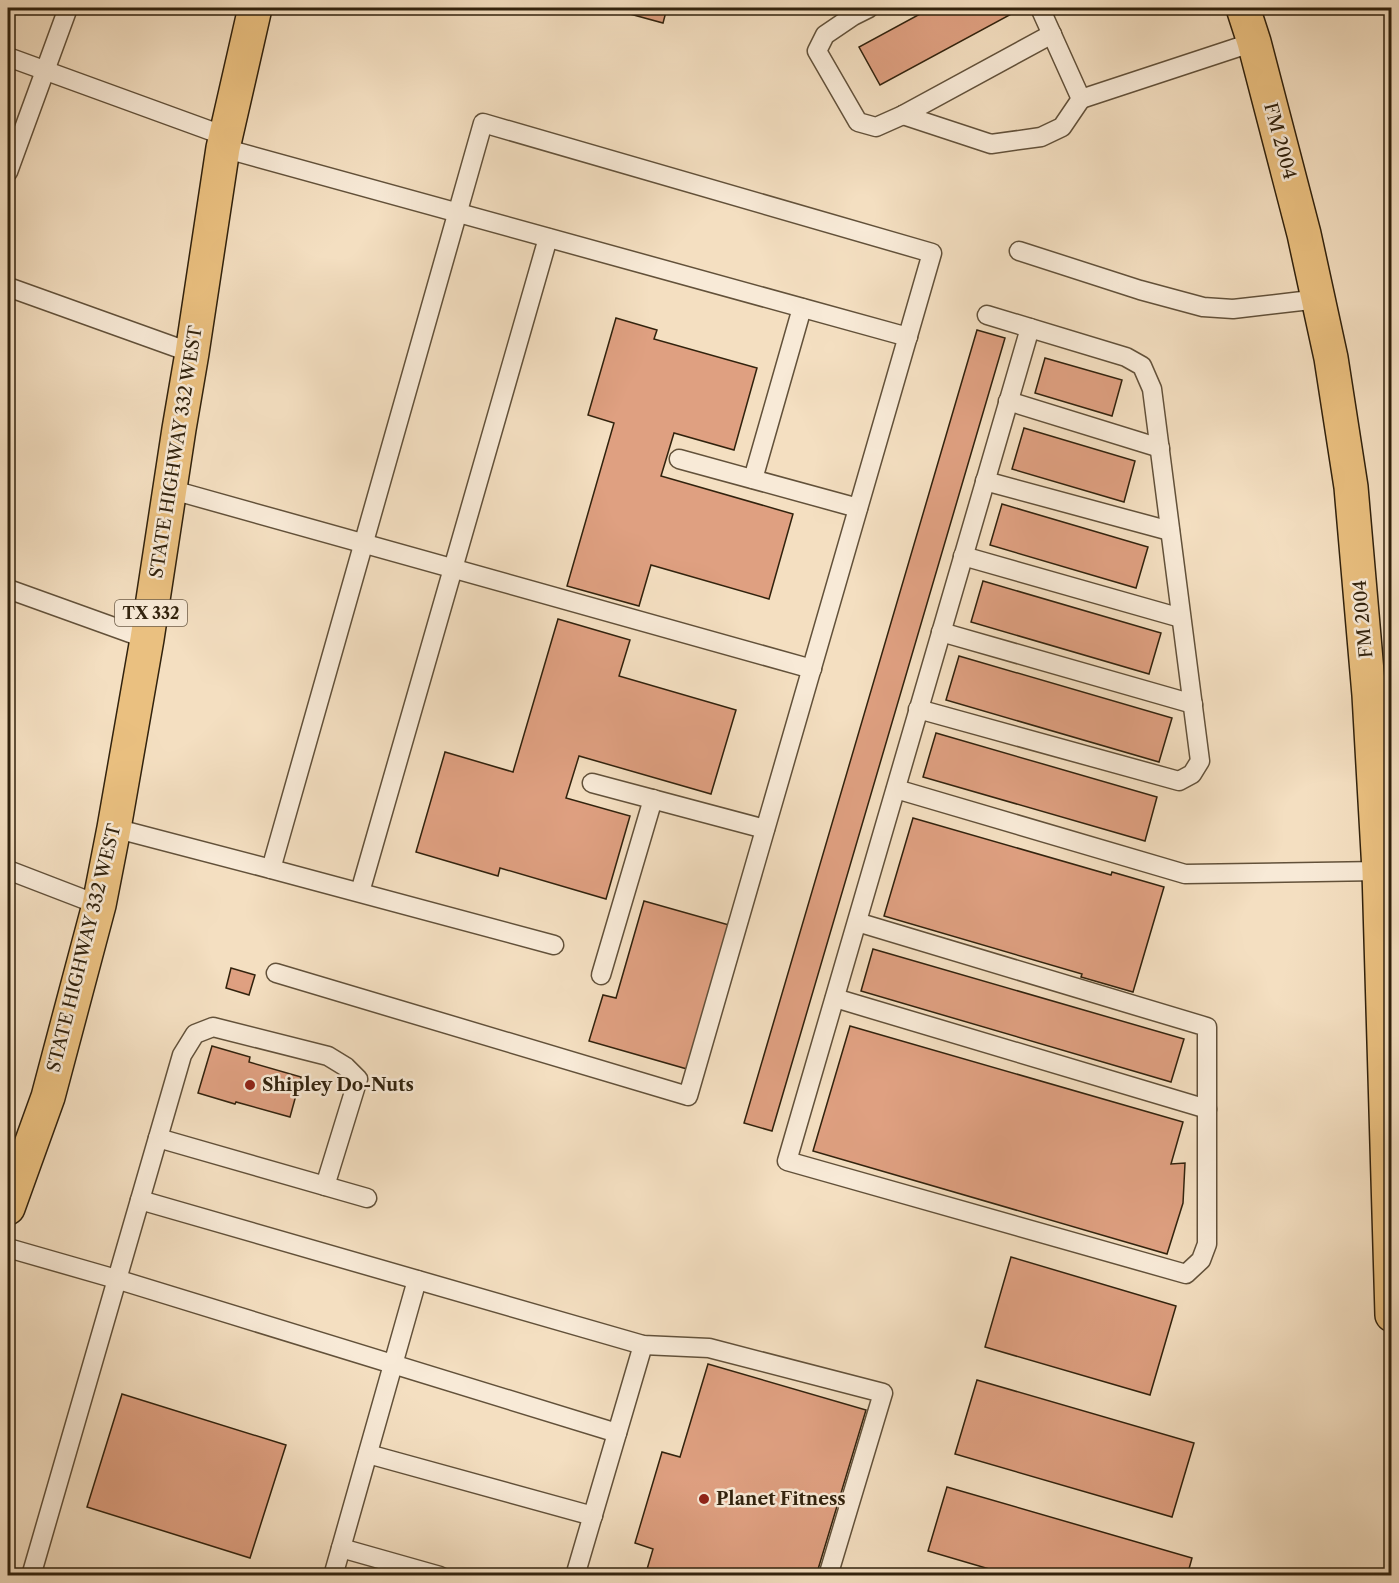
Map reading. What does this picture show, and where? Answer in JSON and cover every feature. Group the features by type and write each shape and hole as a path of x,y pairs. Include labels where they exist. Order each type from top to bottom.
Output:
{"main road":[{"name":"STATE HIGHWAY 332 WEST","path":"8,1208 48,1097 99,904 147,639 224,142 255,8"},
{"name":"FM 2004","path":"1243,8 1254,42 1319,299 1331,358 1351,487 1369,695 1379,871 1392,1315"}],"lane":[{"path":"8,172 68,8"},
{"path":"1040,8 1081,99"},
{"path":"857,10 825,35 817,51 858,122 876,127 903,115 1052,34"},
{"path":"903,115 991,144 1041,137 1062,127 1081,99 1254,42"},
{"path":"8,57 224,142 458,213 908,337"},
{"path":"271,868 483,123 933,253 688,1096 276,973"},
{"path":"360,892 549,238"},
{"path":"1019,251 1140,290 1203,307 1233,309 1319,299"},
{"path":"8,287 192,353"},
{"path":"753,479 802,308"},
{"path":"918,709 1179,781 1192,774 1200,761 1152,389 1142,366 1126,357 987,315"},
{"path":"857,922 1207,1027 1207,1244 1201,1260 1186,1274 787,1161 1030,328"},
{"path":"1008,401 1160,448"},
{"path":"679,459 858,508"},
{"path":"985,481 1170,531"},
{"path":"170,489 812,669"},
{"path":"963,556 1181,618"},
{"path":"8,589 147,639"},
{"path":"941,632 1192,704"},
{"path":"592,783 765,829"},
{"path":"896,789 1185,874 1379,871"},
{"path":"601,975 653,799"},
{"path":"114,828 554,945"},
{"path":"8,870 99,904"},
{"path":"835,998 1207,1108"},
{"path":"31,1575 182,1055 195,1034 213,1027 328,1056 346,1067 358,1079 325,1186"},
{"path":"158,1138 367,1198"},
{"path":"140,1200 643,1345 709,1348 883,1393 828,1575"},
{"path":"8,1248 617,1433"},
{"path":"333,1575 417,1280"},
{"path":"575,1575 643,1345"},
{"path":"368,1454 593,1516"},
{"path":"341,1548 440,1575"}],"building":[{"path":"608,8 667,8 663,23"},
{"path":"931,8 1015,8 1017,11 880,85 859,47"},
{"path":"616,318 657,330 654,339 757,368 734,450 674,433 661,476 793,514 769,599 651,565 639,606 567,586 614,423 588,415"},
{"path":"977,330 1005,338 772,1131 744,1123"},
{"path":"1045,358 1122,380 1112,416 1035,393"},
{"path":"1024,428 1135,461 1124,502 1012,469"},
{"path":"1002,504 1148,547 1136,588 990,545"},
{"path":"983,581 1161,633 1149,674 971,622"},
{"path":"558,619 630,640 619,676 736,710 711,794 579,756 566,798 630,816 606,899 500,868 498,876 416,852 445,752 513,772"},
{"path":"959,656 1172,718 1159,762 946,700"},
{"path":"936,733 1157,797 1145,841 923,777"},
{"path":"913,818 1111,875 1112,872 1164,887 1133,992 1081,977 1082,974 884,916"},
{"path":"644,901 729,925 687,1069 589,1041 603,995 616,998"},
{"path":"873,949 1184,1039 1171,1082 861,991"},
{"path":"231,968 255,975 249,995 226,988"},
{"path":"850,1026 1183,1122 1171,1164 1185,1163 1183,1203 1167,1254 813,1151"},
{"name":"Shipley Do-Nuts","path":"212,1046 250,1057 249,1062 301,1077 290,1117 198,1093"},
{"path":"1011,1257 1176,1306 1150,1395 985,1347"},
{"path":"708,1364 866,1410 816,1576 645,1576 653,1549 635,1543 662,1452 680,1457"},
{"path":"977,1380 1194,1443 1172,1517 955,1454"},
{"path":"122,1394 286,1445 250,1558 87,1507"},
{"path":"947,1487 1192,1558 1187,1576 1013,1576 928,1551"}],"place":[{"name":"Shipley Do-Nuts","path":"250,1085"},
{"name":"Planet Fitness","path":"704,1499"}]}
